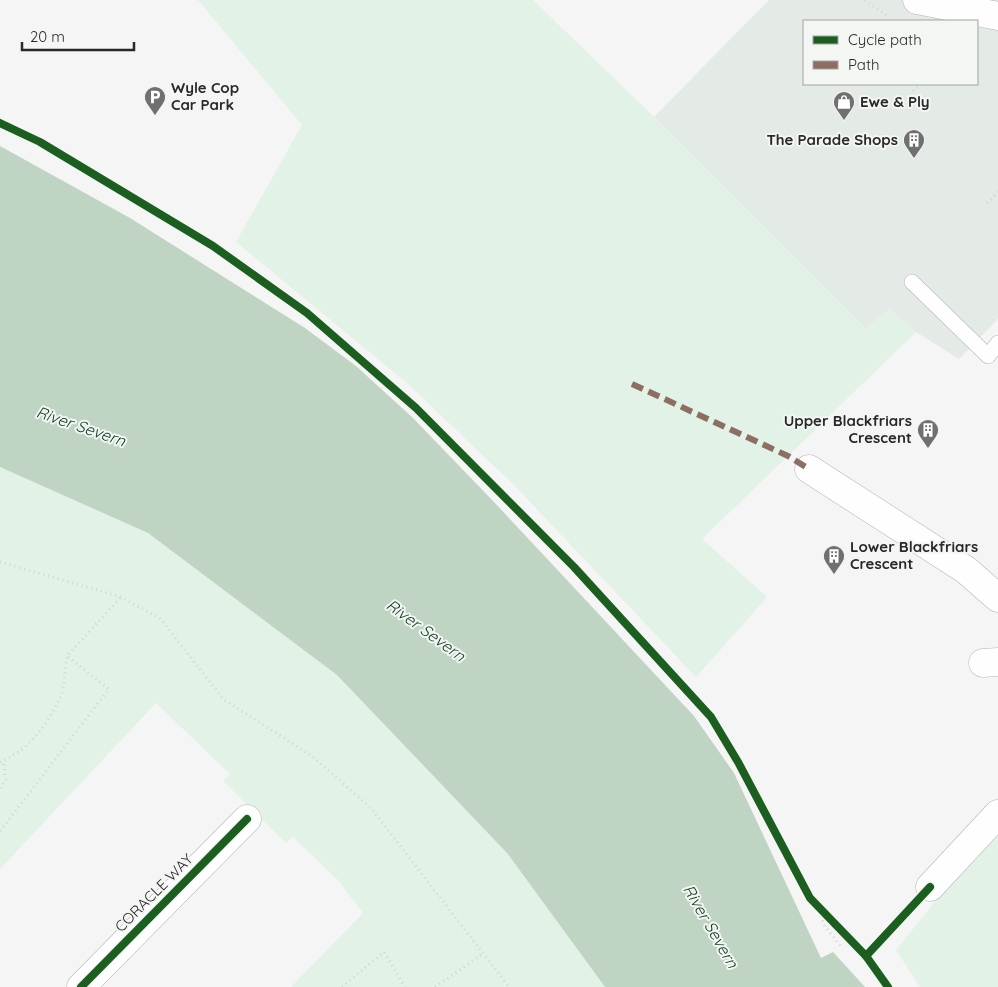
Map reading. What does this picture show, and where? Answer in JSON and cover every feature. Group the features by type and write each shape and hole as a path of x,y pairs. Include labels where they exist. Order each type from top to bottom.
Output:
{"street":[{"path":"926,1 988,19"},
{"path":"808,469 966,570 998,598"},
{"path":"930,887 998,814"},
{"name":"CORACLE WAY","path":"81,987 247,819"}],"lane":[{"path":"912,282 988,356 998,343"}],"path":[{"path":"865,0 894,20"},
{"path":"913,91 919,85"},
{"path":"987,203 998,192"},
{"path":"0,562 121,597 161,619 223,699 312,756 371,808 509,987"},
{"path":"0,788 6,780 1,761 10,758 39,734 60,697 67,656 121,597"},
{"path":"0,831 109,689 67,656"},
{"path":"810,898 832,921"},
{"path":"818,906 824,925 842,948"},
{"path":"342,987 384,952 406,987"},
{"path":"435,987 484,953"}],"shaded area":[{"path":"198,0 533,0 654,117 866,329 889,309 916,332 702,539 767,597 696,677 514,485 407,383 236,242 302,125"},
{"path":"769,0 998,0 998,319 959,359 916,332 889,309 866,329 654,117"},
{"path":"0,467 148,533 337,675 507,853 605,987 291,987 363,913 338,880 293,837 286,843 223,781 230,774 156,703 0,869"},
{"path":"998,832 998,987 920,987 896,950 935,902"}],"water":[{"name":"River Severn","path":"0,146 130,218 305,328 356,366 413,418 694,716 734,773 821,958 833,952 865,987 605,987 507,853 337,675 148,533 0,467"}],"marked path":[{"path":"632,384 788,456 809,469"}],"cycle path":[{"path":"0,123 40,142 213,246 307,313 416,408 574,567 711,717 738,762 810,898 866,956 888,987"},
{"path":"81,987 247,819"},
{"path":"866,956 930,887"}],"place":[{"name":"Wyle Cop Car Park","path":"155,116"},
{"name":"Ewe & Ply","path":"844,121"},
{"name":"The Parade Shops","path":"914,159"},
{"name":"Upper Blackfriars Crescent","path":"928,449"},
{"name":"Lower Blackfriars Crescent","path":"834,575"}]}
